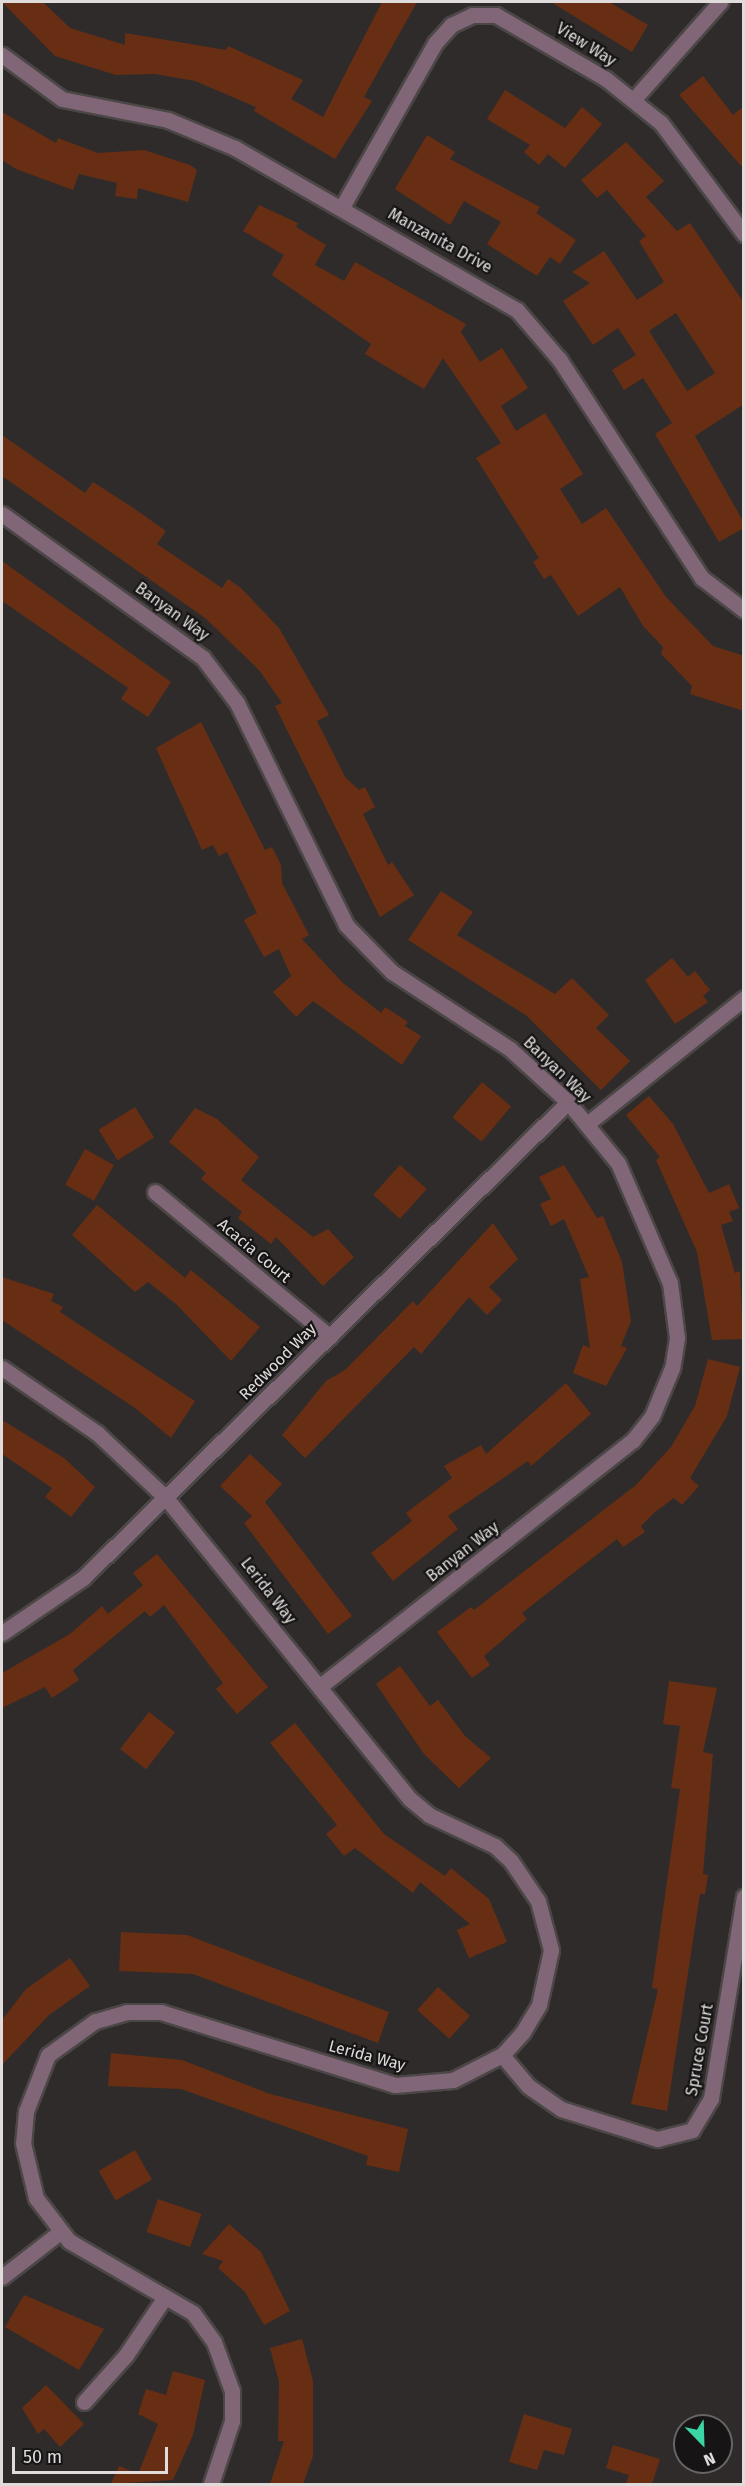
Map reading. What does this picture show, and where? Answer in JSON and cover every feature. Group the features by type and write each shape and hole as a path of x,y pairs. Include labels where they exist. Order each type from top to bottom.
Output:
{"street":[{"path":"634,99 720,2"},
{"name":"View Way","path":"342,207 435,43 451,25 472,15 496,15 520,24 634,99 685,149 744,234"},
{"name":"Manzanita Drive","path":"2,56 62,99 202,132 491,291 541,333 702,578 744,610"},
{"name":"Banyan Way","path":"2,514 203,658 237,703 330,895 367,951 510,1049 568,1102 587,1124 635,1193 670,1283 677,1338 663,1395 633,1440 320,1686"},
{"path":"587,1124 744,998"},
{"name":"Redwood Way","path":"2,1633 83,1578 568,1102"},
{"name":"Acacia Court","path":"155,1192 330,1337"},
{"name":"Lerida Way","path":"2,1368 97,1433 166,1498 410,1799 429,1815 495,1846 538,1901 551,1950 549,1978 539,2005 502,2055 453,2080 395,2085 161,2012 127,2012 95,2020 48,2055 26,2111 27,2171 36,2198 60,2232 90,2257 193,2313 214,2342 232,2391 232,2421 211,2484"},
{"name":"Spruce Court","path":"502,2055 528,2086 561,2109 657,2139 692,2130 711,2098 744,1897"},
{"path":"2,2277 60,2232"},
{"path":"84,2402 126,2355 165,2297"}],"building":[{"path":"2,2 43,2 70,28 125,45 125,33 226,50 228,46 303,80 291,99 323,117 382,2 417,2 364,97 372,101 335,159 254,111 256,107 195,81 155,74 116,75 55,56"},
{"path":"551,2 609,2 648,25 632,52"},
{"path":"703,76 733,115 744,106 744,169 679,95"},
{"path":"505,90 565,128 582,107 602,124 565,168 548,154 539,165 524,152 530,145 487,119"},
{"path":"2,112 56,143 58,138 98,153 144,150 190,165 197,170 188,202 138,188 137,199 115,196 117,183 79,174 73,190 16,169 2,160"},
{"path":"427,135 455,152 450,159 540,207 536,213 576,240 560,264 550,257 537,276 487,244 501,222 464,201 450,225 395,189"},
{"path":"626,142 664,181 646,197 677,231 690,223 744,303 744,404 695,436 744,523 744,528 719,542 655,434 672,423 643,378 624,390 612,370 636,355 618,328 593,345 563,301 590,283 572,272 604,251 637,300 664,282 639,241 646,236 607,190 597,198 581,180","holes":["676,313 715,373 687,391 649,331"]},
{"path":"259,205 298,223 296,227 326,245 315,265 344,281 355,262 466,324 461,332 480,362 502,348 528,388 501,406 516,431 545,413 583,474 560,489 582,524 606,508 666,597 713,646 744,656 744,711 690,694 692,686 661,654 663,647 643,626 620,587 578,616 551,575 544,579 533,562 539,558 476,458 501,443 443,358 424,389 365,354 371,344 272,275 284,255 243,231"},
{"path":"2,435 85,493 93,482 132,507 166,531 157,544 222,588 228,579 241,588 279,628 329,715 317,721 345,777 359,790 365,787 375,807 363,814 388,865 392,862 414,895 380,917 275,706 282,703 259,670 205,618 2,476"},
{"path":"2,561 171,682 148,717 121,699 128,688 2,601"},
{"path":"201,722 265,850 272,847 281,865 282,883 309,935 302,939 343,983 381,1013 385,1007 408,1022 405,1026 421,1036 402,1065 313,1001 296,1017 273,992 291,976 279,949 264,957 244,920 257,913 227,852 219,856 213,845 202,850 156,748"},
{"path":"441,891 473,912 457,935 555,994 572,978 609,1015 596,1028 630,1061 601,1090 527,1016 408,940"},
{"path":"672,958 688,977 695,971 710,990 703,996 708,1002 675,1024 645,980"},
{"path":"482,1082 511,1106 482,1142 452,1117"},
{"path":"649,1096 673,1124 709,1193 729,1184 739,1208 729,1212 733,1221 721,1225 735,1273 740,1271 743,1339 712,1340 697,1252 656,1160 660,1157 626,1115"},
{"path":"135,1107 154,1138 118,1160 99,1130"},
{"path":"195,1108 217,1119 259,1157 241,1180 313,1237 328,1229 354,1257 323,1286 276,1237 271,1244 238,1218 242,1212 201,1179 206,1173 169,1142"},
{"path":"85,1149 114,1165 94,1201 65,1185"},
{"path":"400,1165 427,1189 400,1219 373,1195"},
{"path":"564,1165 597,1218 603,1216 622,1262 631,1321 621,1346 627,1348 606,1386 573,1373 583,1345 590,1348 580,1279 589,1277 564,1219 551,1226 540,1204 551,1199 539,1177"},
{"path":"97,1205 185,1278 191,1270 260,1327 231,1361 176,1304 148,1282 135,1292 72,1235"},
{"path":"493,1223 518,1259 489,1287 502,1300 487,1315 469,1297 421,1354 414,1347 305,1458 282,1435 326,1381 345,1370 413,1301 417,1306"},
{"path":"2,1277 54,1294 51,1301 63,1307 60,1312 195,1401 171,1438 135,1408 2,1320"},
{"path":"708,1359 740,1367 727,1416 690,1478 699,1486 682,1505 674,1498 655,1512 641,1526 645,1532 623,1547 617,1539 522,1613 527,1619 484,1656 490,1665 472,1678 437,1632 471,1607 474,1610 636,1485 671,1447 695,1406"},
{"path":"566,1383 591,1414 531,1466 528,1461 448,1516 458,1529 393,1581 371,1553 412,1521 406,1513 452,1478 444,1466 481,1445 486,1454"},
{"path":"2,1420 64,1458 95,1487 71,1517 45,1497 52,1488 2,1454"},
{"path":"250,1454 282,1484 265,1502 352,1616 328,1634 244,1523 252,1516 220,1486"},
{"path":"157,1554 268,1687 237,1714 216,1689 223,1683 164,1605 150,1617 145,1611 73,1670 79,1680 52,1698 45,1687 2,1708 2,1673 70,1634 102,1606 108,1614 143,1585 133,1573"},
{"path":"400,1666 430,1706 438,1700 465,1736 491,1758 459,1788 424,1754 376,1684"},
{"path":"669,1681 717,1688 703,1752 713,1754 703,1874 708,1875 705,1894 700,1894 667,2111 631,2104 658,1989 652,1988 680,1789 671,1788 680,1726 663,1724"},
{"path":"149,1712 175,1732 146,1769 120,1749"},
{"path":"295,1723 384,1834 445,1876 451,1868 489,1899 507,1942 469,1958 457,1930 470,1924 420,1882 413,1893 355,1848 344,1856 326,1834 337,1825 270,1743"},
{"path":"121,1932 187,1935 389,2012 378,2043 193,1974 119,1971"},
{"path":"70,1958 90,1986 49,2015 2,2065 2,2020 26,1989"},
{"path":"438,1987 470,2016 449,2039 417,2010"},
{"path":"111,2053 182,2060 270,2094 408,2129 399,2172 366,2165 368,2156 181,2089 108,2086"},
{"path":"135,2150 152,2179 116,2200 99,2171"},
{"path":"158,2199 201,2214 190,2247 147,2232"},
{"path":"229,2224 261,2252 290,2311 264,2325 245,2292 218,2268 223,2261 202,2254"},
{"path":"24,2295 104,2329 79,2370 5,2327"},
{"path":"302,2339 313,2381 313,2456 303,2484 270,2484 284,2441 278,2441 279,2382 270,2348"},
{"path":"173,2371 205,2380 193,2435 173,2480 111,2484 119,2466 138,2474 158,2424 138,2414 146,2389 166,2395"},
{"path":"46,2385 84,2424 60,2447 44,2429 38,2434 22,2408"},
{"path":"524,2414 572,2429 564,2455 544,2450 537,2470 509,2462"},
{"path":"613,2445 660,2459 652,2484 626,2484 629,2475 606,2468"}]}
